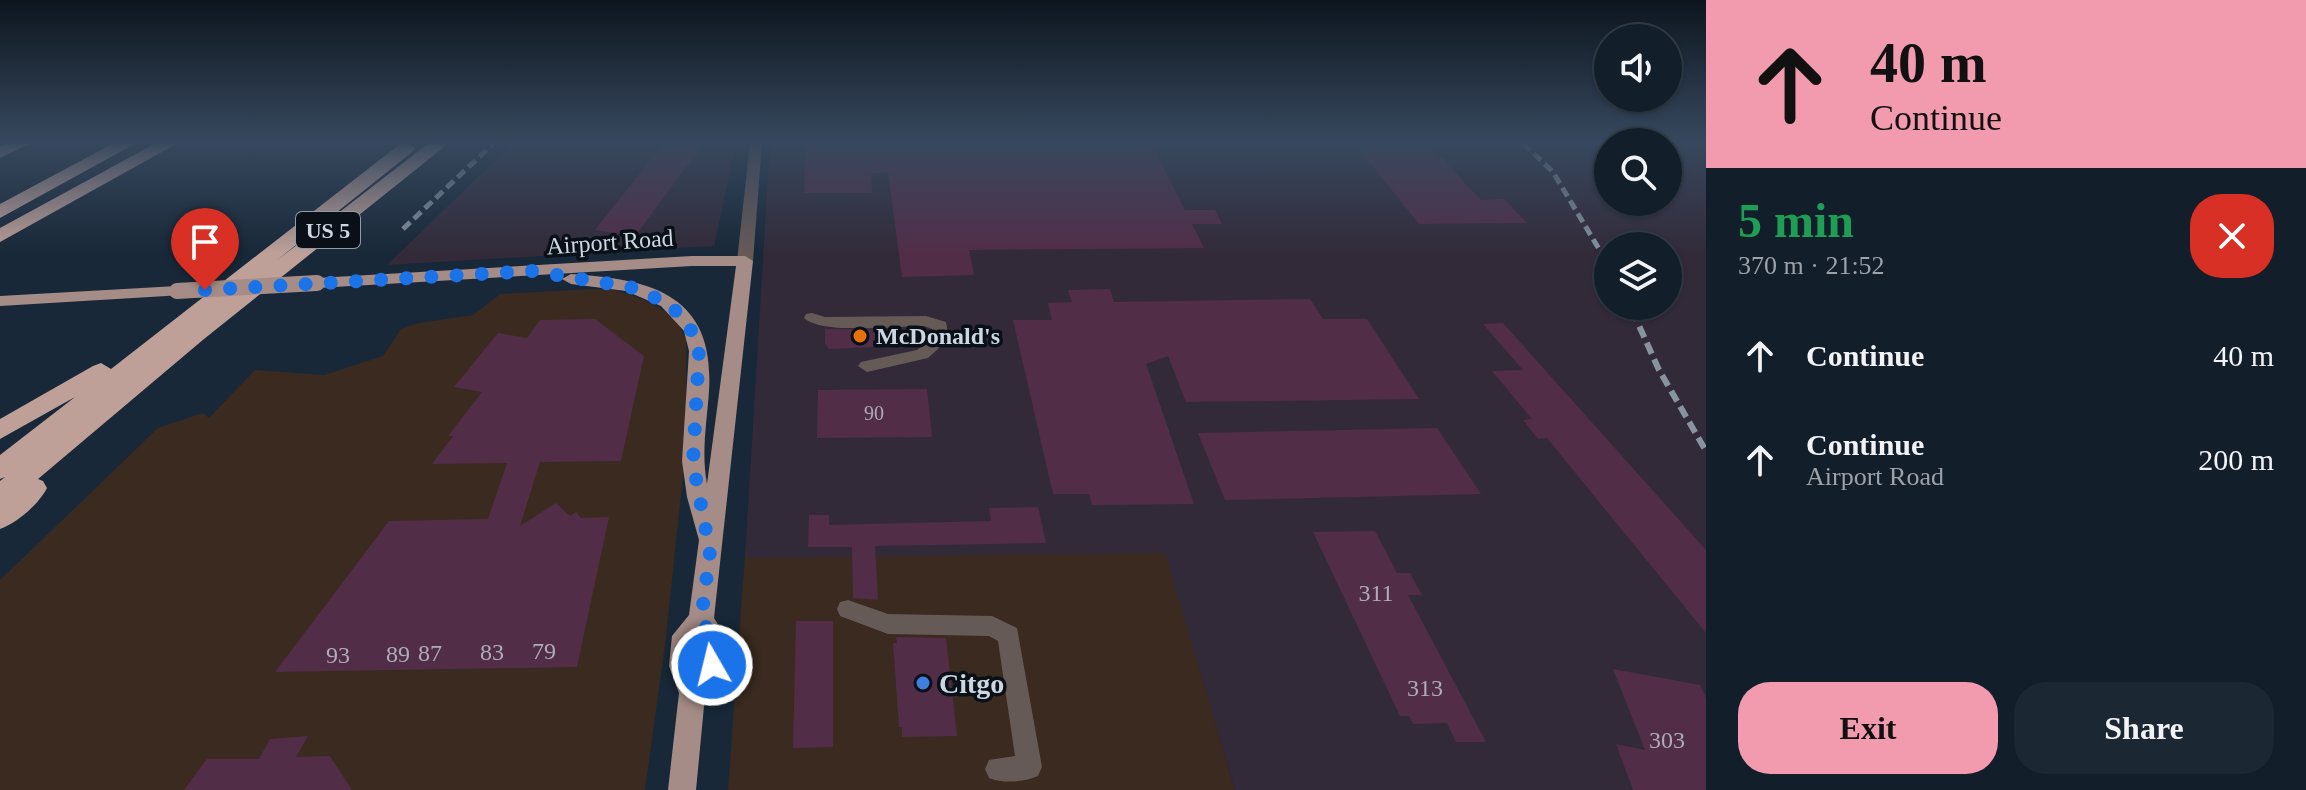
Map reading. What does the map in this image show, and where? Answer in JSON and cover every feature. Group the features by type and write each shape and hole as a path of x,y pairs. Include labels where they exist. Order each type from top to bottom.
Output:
{"highway":[{"path":"0,212 59,180"},
{"path":"0,236 102,180"},
{"name":"US 5","path":"0,469 365,180"},
{"name":"US 5","path":"0,496 216,318 393,180"},
{"path":"0,430 74,388 146,341 307,218 353,189"},
{"path":"0,518 149,388 216,318"}],"main road":[{"name":"Airport Road","path":"0,301 692,261 745,261"},
{"path":"682,790 692,693 712,665 714,653 715,640 701,620 745,261"},
{"path":"532,271 635,288 668,303 689,325 699,357 693,463 710,552"}],"street":[{"path":"745,261 753,180"},
{"path":"812,318 824,322 926,321 940,326 941,339 922,354 867,366"},
{"path":"848,609 888,624 992,626 1009,635 1029,767 998,769"}],"shaded area":[{"path":"475,180 728,180 714,246 387,265"},
{"path":"768,180 1594,180 1594,216 1682,216 1682,180 1706,180 1706,790 1235,790 1165,553 745,558"},
{"path":"765,278 1166,553 1235,790 728,790"},
{"path":"615,290 645,300 673,316 686,338 686,448 665,645 645,790 0,790 0,580 158,428 203,413 209,418 255,370 324,375 383,356 401,329 419,323 473,315 500,294"}],"building":[{"path":"635,180 677,180 635,236 595,230"},
{"path":"805,180 871,180 872,193 804,193"},
{"path":"889,180 1170,180 1185,210 1215,210 1222,224 1192,224 1204,248 969,250 974,275 902,277"},
{"path":"1384,180 1462,180 1481,200 1504,199 1527,223 1419,224"},
{"path":"1110,289 1114,302 1310,299 1323,319 1367,319 1419,399 1186,402 1168,356 1146,364 1194,504 1092,505 1089,494 1053,494 1013,320 1052,320 1048,303 1072,302 1068,290"},
{"path":"595,319 644,356 621,461 540,462 520,526 556,503 570,516 576,512 581,518 609,517 577,667 275,672 389,521 488,519 507,463 432,464 453,436 448,436 482,392 454,387 498,333 527,338 540,320"},
{"path":"1503,323 1706,550 1706,633 1547,438 1538,439 1523,420 1532,419 1492,371 1523,370 1483,324"},
{"name":"McDonald's","path":"825,329 895,330 896,346 829,349 825,343"},
{"path":"927,389 932,437 817,438 818,390"},
{"path":"1437,428 1481,494 1225,500 1198,433"},
{"path":"1038,507 1046,543 875,546 878,600 853,598 852,547 808,547 809,515 829,515 829,525 991,521 989,508"},
{"path":"1375,531 1397,573 1410,573 1422,595 1408,595 1486,742 1456,742 1447,723 1413,724 1409,716 1400,716 1313,532"},
{"path":"796,621 833,621 833,747 793,748"},
{"name":"Citgo","path":"896,637 946,638 957,736 902,737 893,643 897,643"},
{"path":"1613,669 1700,685 1706,698 1706,790 1633,790 1616,744 1645,750"},
{"path":"308,736 296,757 330,756 352,790 184,790 207,759 259,759 270,739"}],"railway":[{"path":"403,229 455,180"},
{"path":"1558,180 1594,241"},
{"path":"1636,320 1659,370 1706,451"}],"place":[{"name":"McDonald's","path":"860,336"},
{"name":"Citgo","path":"923,683"}],"route":[{"path":"205,290 532,271 566,279 630,287 668,303 689,325 699,351 693,463 710,552 701,620 715,640 712,665"}]}
